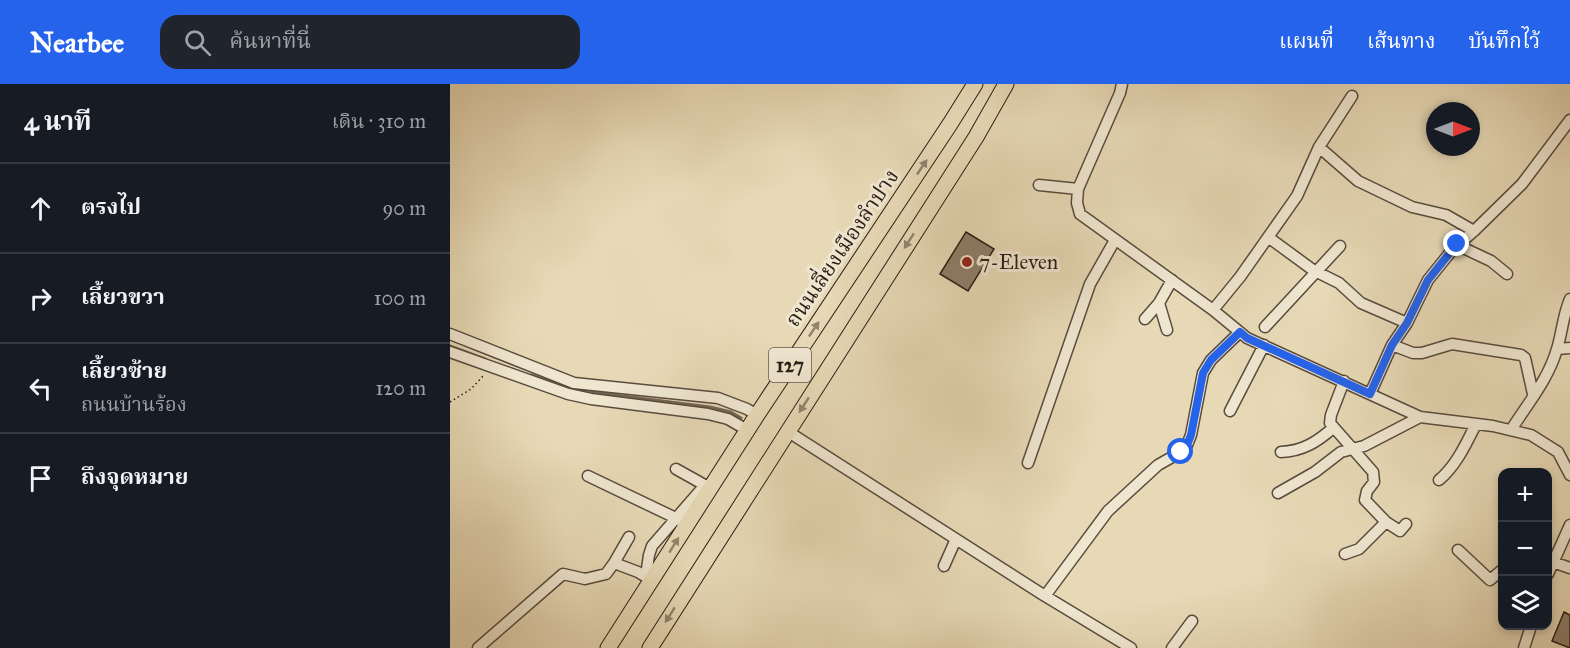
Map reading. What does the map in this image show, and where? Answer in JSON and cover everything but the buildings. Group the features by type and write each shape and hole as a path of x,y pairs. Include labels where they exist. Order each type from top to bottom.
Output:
{"highway":[{"name":"ถนนเลี่ยงเมืองลำปาง","path":"609,648 682,520 747,430 975,84"},
{"name":"127","path":"650,648 976,137 1006,84"}],"street":[{"path":"1122,84 1078,189 1077,203 1080,214 1213,310 1247,338 1420,417 1476,424 1531,435 1557,452 1569,470"},
{"path":"1213,310 1240,277 1297,196 1319,147 1352,96"},
{"path":"1370,394 1392,345 1407,323 1428,280 1457,244 1474,231 1522,184 1570,120"},
{"path":"1319,147 1358,181 1412,207 1446,215 1474,231"},
{"path":"1039,185 1078,189"},
{"path":"1268,237 1317,272 1339,283 1361,303 1407,323"},
{"path":"1028,463 1090,284 1115,240"},
{"path":"1457,244 1491,261 1508,274"},
{"path":"1265,327 1340,246"},
{"path":"1145,320 1159,303 1172,280"},
{"path":"1511,430 1533,394 1544,383 1557,350 1566,307 1570,299"},
{"path":"1159,303 1167,330"},
{"path":"1045,596 1108,511 1158,465 1181,452 1187,445 1203,373 1211,360 1240,332"},
{"path":"450,334 574,383 718,398 747,409 756,415"},
{"path":"1392,345 1413,353 1422,353 1452,344 1521,356 1525,358 1533,394"},
{"path":"1230,411 1264,345"},
{"path":"472,361 478,346"},
{"path":"1557,350 1570,348"},
{"path":"450,352 568,394 708,414 728,419 747,430"},
{"path":"1344,381 1330,419 1333,428 1373,472 1374,482 1367,491 1365,500 1386,522 1400,531 1406,524"},
{"path":"568,394 574,383"},
{"path":"635,405 638,390"},
{"path":"1278,493 1316,472 1341,452 1364,446 1420,417"},
{"path":"1439,480 1448,473 1476,424"},
{"path":"1281,452 1294,452 1315,443 1333,428"},
{"path":"787,431 954,544 1131,648"},
{"path":"676,469 707,487"},
{"path":"588,476 682,520"},
{"path":"1345,554 1359,549 1386,522"},
{"path":"1570,525 1553,562 1570,568"},
{"path":"478,648 563,574 585,579 606,574 629,537"},
{"path":"944,566 954,544"},
{"path":"1458,550 1490,580 1498,574"},
{"path":"614,563 649,578"},
{"path":"1172,648 1192,621"},
{"path":"1524,648 1530,630"}],"path":[{"path":"450,402 471,389 489,367"}],"waterway":[{"path":"450,346 485,359"},
{"path":"531,375 576,390 710,407 731,412 741,418"}],"place":[{"name":"7-Eleven","path":"967,262"}],"route":[{"path":"1181,452 1191,435 1203,373 1211,360 1240,332 1247,338 1370,394 1392,345 1407,323 1428,280 1457,244"}]}
